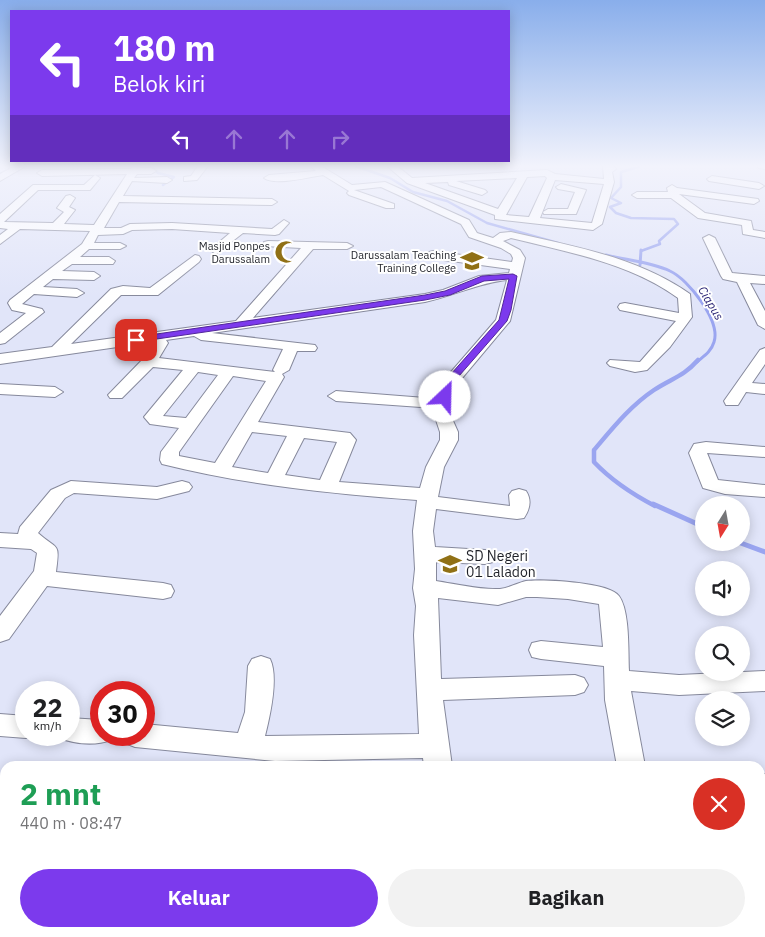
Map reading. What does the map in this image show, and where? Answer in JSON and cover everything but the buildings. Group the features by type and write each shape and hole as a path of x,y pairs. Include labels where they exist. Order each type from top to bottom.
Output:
{"street":[{"path":"0,220 10,210"},
{"path":"49,212 69,210 70,213 55,227"},
{"path":"0,340 37,312 17,307 15,303 53,275 86,246 110,210 120,210"},
{"path":"155,737 248,747 435,756 426,635 428,606 424,588 425,554 423,531 435,467 449,440 448,429 442,414 443,404 454,376 503,321 519,258 516,252 495,242 473,235 465,222 441,210"},
{"path":"490,210 500,213"},
{"path":"502,210 498,217 500,218 596,226 601,210"},
{"path":"533,221 537,211 571,213 572,210"},
{"path":"694,210 702,216 748,223 747,232"},
{"path":"100,227 132,221"},
{"path":"9,233 55,227 100,227 123,231 130,227 172,226 275,232 284,223"},
{"path":"0,225 9,233 64,235"},
{"path":"765,235 718,228 712,236 728,276 765,280"},
{"path":"216,250 240,230"},
{"path":"495,242 504,235 511,235 581,251 658,279 685,297 684,318 679,328 664,342 646,365 637,367 615,363"},
{"path":"268,244 346,246"},
{"path":"86,246 120,246"},
{"path":"242,323 309,246"},
{"path":"433,255 515,271"},
{"path":"57,350 111,295 123,290 153,292 176,273 187,268 195,259"},
{"path":"71,260 109,261"},
{"path":"2,360 57,350 425,298 447,293 482,279 515,271"},
{"path":"53,275 94,276"},
{"path":"742,279 763,319"},
{"path":"33,290 78,293"},
{"path":"750,297 765,298"},
{"path":"625,307 684,318"},
{"path":"194,331 203,337 310,348"},
{"path":"116,395 150,361 160,345 156,337"},
{"path":"281,370 292,346"},
{"path":"763,359 737,394 765,389"},
{"path":"150,361 276,377 221,469"},
{"path":"191,424 162,421 152,417 194,367"},
{"path":"229,371 170,452 169,460 327,487 347,440 344,437 248,426"},
{"path":"0,389 55,392"},
{"path":"336,396 443,404"},
{"path":"274,479 298,431"},
{"path":"765,452 706,448 698,450 710,484 725,488 765,491"},
{"path":"0,633 42,578 48,560 48,550 28,535 29,528 58,494 66,489 90,487 158,493 182,487"},
{"path":"336,488 428,498 517,513 520,510 519,495"},
{"path":"0,540 37,542"},
{"path":"425,554 485,557"},
{"path":"42,578 163,591"},
{"path":"424,588 508,597 524,590 548,590 607,598 610,602 614,621 621,717 630,761"},
{"path":"541,650 679,685 765,682"},
{"path":"248,747 258,712 261,666"},
{"path":"429,690 575,685"},
{"path":"0,725 15,726"}],"waterway":[{"name":"Ciapus","path":"463,210 487,223 558,243"},
{"path":"613,210 616,213 631,218 674,219 678,224 659,241 660,244 641,251"},
{"path":"640,262 641,250"},
{"name":"Ciapus","path":"606,255 640,262"},
{"name":"Ciapus","path":"640,262 663,268 677,275 694,291 708,312 713,323 714,342 707,354 697,362"},
{"name":"Ciapus","path":"655,506 623,487 601,469 594,462 594,450 637,403 654,390 682,374 698,360"},
{"name":"Ciapus","path":"653,504 695,523"},
{"name":"Ciapus","path":"750,546 765,552"}],"place":[{"name":"Masjid Ponpes Darussalam","path":"286,252"},
{"name":"Darussalam Teaching Training College","path":"472,261"},
{"name":"SD Negeri 01 Laladon","path":"450,564"}],"route":[{"path":"136,340 242,323 425,298 447,293 469,282 513,276 507,310 503,321 454,376 445,397"}]}
